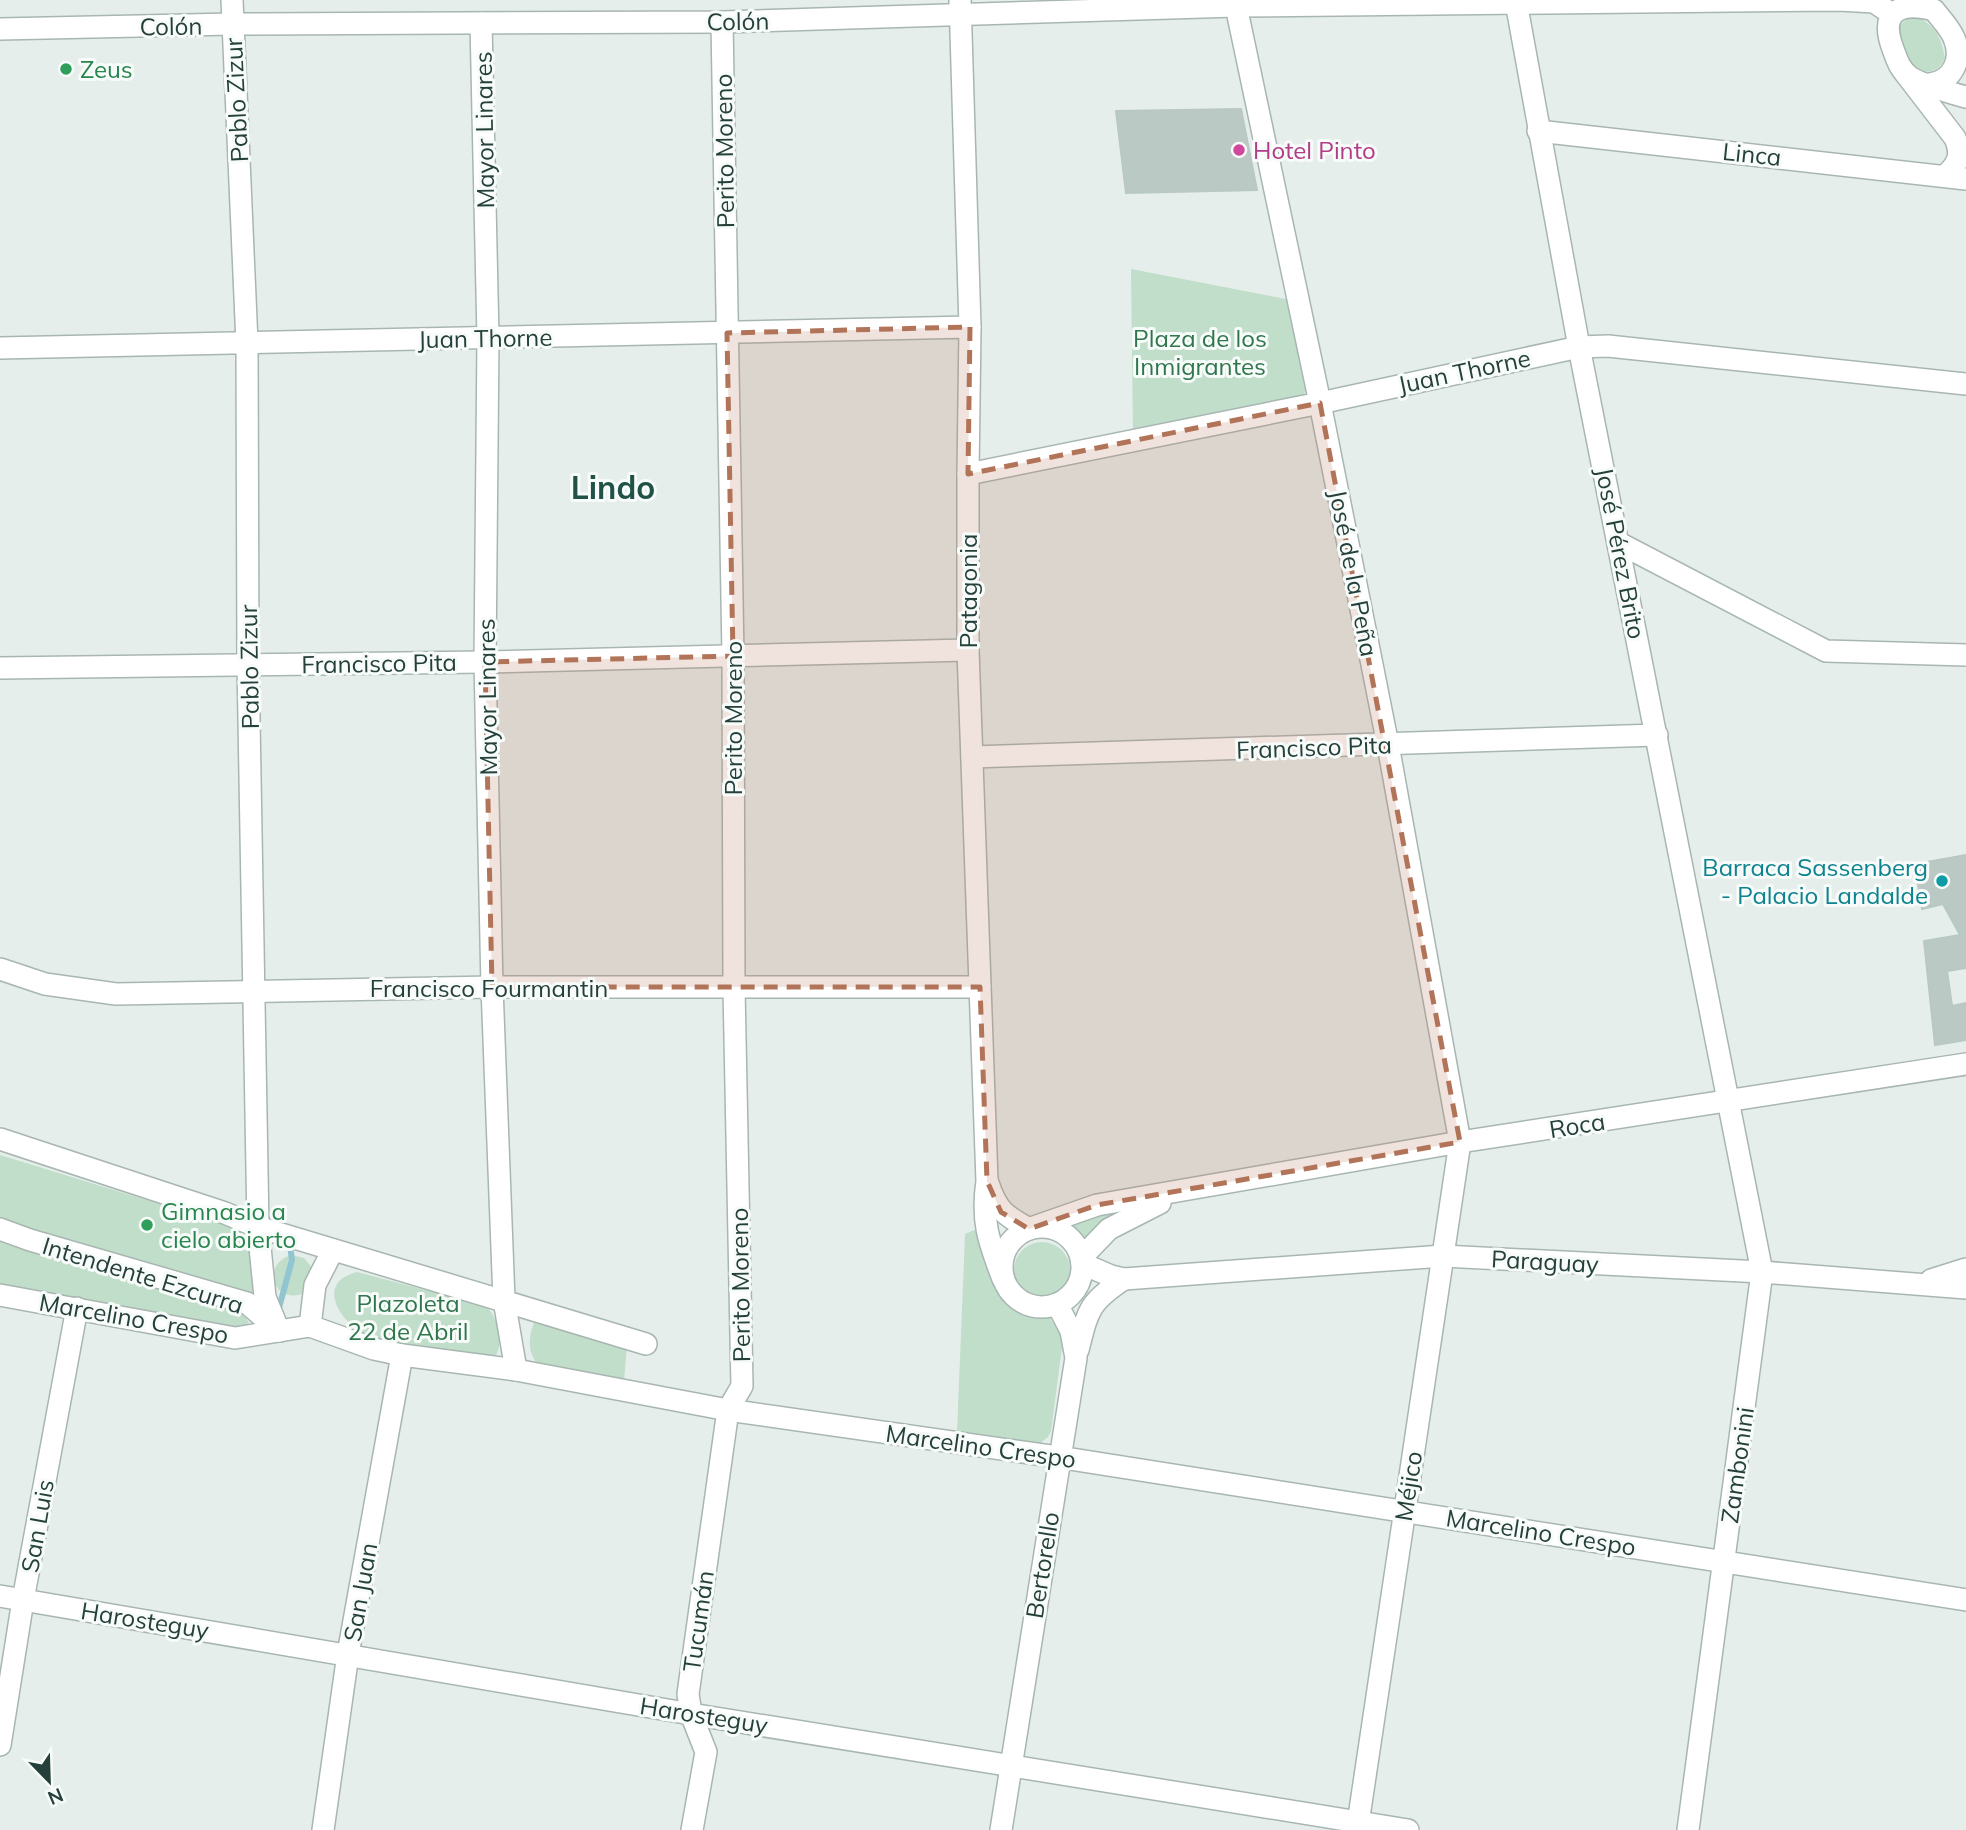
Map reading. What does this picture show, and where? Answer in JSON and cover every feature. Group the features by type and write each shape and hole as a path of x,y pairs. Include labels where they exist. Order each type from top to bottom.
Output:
{"street":[{"name":"Pablo Zizur","path":"232,0 247,344 248,664 258,1227 265,1297 279,1331"},
{"name":"Colón","path":"0,29 232,24 722,22 960,8 1839,0 1874,2 1895,8"},
{"name":"José Pérez Brito","path":"1516,2 1579,347 1729,1102"},
{"path":"1930,84 1942,80 1955,67 1960,46 1931,5 1895,8 1887,29 1898,63 1955,138 1959,147 1956,177"},
{"name":"José de la Peña","path":"1236,6 1320,403 1388,745 1460,1142"},
{"name":"Patagonia","path":"960,8 970,327 968,650 987,1181 984,1202 986,1235 1003,1279"},
{"name":"Perito Moreno","path":"722,22 733,656 734,988 741,1386 728,1410"},
{"name":"Mayor Linares","path":"481,23 488,338 485,662 492,987 504,1300 516,1370"},
{"path":"1905,73 1916,81 1966,97"},
{"name":"Linca","path":"1538,131 1956,177"},
{"name":"Juan Thorne","path":"0,348 970,327"},
{"name":"Juan Thorne","path":"968,474 1320,403 1579,347 1608,346 1966,384"},
{"path":"1619,543 1826,651 1966,655"},
{"name":"Francisco Pita","path":"0,668 485,662 968,650"},
{"name":"Francisco Pita","path":"972,757 1657,736"},
{"name":"Francisco Fourmantin","path":"0,969 46,984 116,994 492,987 980,987"},
{"name":"Roca","path":"1188,1191 1460,1142 1966,1064"},
{"name":"Zambonini","path":"1688,1830 1762,1272 1729,1102"},
{"path":"0,1139 225,1213 258,1227 646,1345"},
{"name":"Méjico","path":"1357,1826 1460,1142"},
{"name":"Patagonia","path":"987,1181 995,1204 1001,1212 1031,1228"},
{"path":"1031,1228 1048,1227 1061,1231 1072,1239 1082,1261 1082,1276 1077,1288 1057,1304 1044,1307 1031,1306 1019,1300 1003,1279 1004,1252 1011,1241 1031,1228 1097,1205 1188,1191"},
{"path":"1082,1261 1109,1229 1143,1210 1188,1191"},
{"name":"Intendente Ezcurra","path":"0,1229 247,1303 279,1331"},
{"path":"310,1326 315,1286 333,1250"},
{"name":"Paraguay","path":"1082,1261 1111,1276 1124,1279 1443,1256 1762,1272 1966,1288"},
{"path":"1920,1284 1966,1269"},
{"path":"1076,1358 1092,1304 1124,1279"},
{"name":"Marcelino Crespo","path":"0,1295 235,1338 310,1326 374,1349 402,1355 516,1370 728,1410 1058,1457 1966,1600"},
{"name":"Bertorello","path":"1001,1830 1058,1457 1076,1358 1071,1331 1057,1304"},
{"name":"San Luis","path":"0,1745 23,1600 77,1308"},
{"name":"San Juan","path":"323,1830 348,1654 402,1355"},
{"name":"Tucumán","path":"692,1830 706,1752 691,1713 688,1694 728,1410"},
{"name":"Harosteguy","path":"0,1596 1011,1765 1357,1826 1408,1830"}],"highlighted area":[{"path":"970,327 968,474 1320,403 1460,1142 1097,1205 1029,1229 1001,1212 987,1181 980,987 492,987 485,662 733,656 727,333"}],"green space":[{"path":"1919,18 1937,34 1945,58 1937,69 1926,72 1917,70 1905,59 1898,27 1907,19"},
{"name":"Plaza de los Inmigrantes","path":"1131,269 1291,300 1308,382 1303,398 1133,434"},
{"path":"0,1155 247,1231 253,1244 252,1271 255,1291 252,1295 48,1237 0,1218"},
{"path":"1140,1204 1083,1247 1071,1231 1054,1224"},
{"path":"977,1229 993,1271 1008,1296 1031,1311 1047,1313 1063,1340 1051,1431 1039,1444 957,1433 965,1234"},
{"path":"0,1238 243,1313 249,1323 236,1329 0,1288"},
{"path":"1036,1242 1048,1242 1058,1246 1066,1254 1070,1270 1066,1286 1058,1294 1048,1298 1036,1298 1026,1294 1018,1286 1014,1276 1014,1264 1018,1254 1026,1246"},
{"path":"291,1255 304,1258 313,1269 304,1293 294,1296 279,1289 274,1275 281,1260"},
{"name":"Plazoleta 22 de Abril","path":"357,1272 486,1306 499,1330 500,1344 495,1357 417,1350 387,1343 361,1332 343,1315 334,1295 336,1285"},
{"name":"Plazoleta 22 de Abril","path":"539,1321 627,1346 624,1380 542,1368 534,1359 530,1348 534,1323"}],"building":[{"name":"Hotel Pinto","path":"1241,109 1257,190 1126,193 1116,111"},
{"path":"1966,855 1966,968 1947,971 1952,1006 1966,1003 1966,1040 1935,1045 1924,941 1960,935 1943,904 1922,909 1915,864"}],"waterway":[{"path":"279,1308 292,1260 290,1245"}],"place":[{"name":"Zeus","path":"66,69"},
{"name":"Hotel Pinto","path":"1239,150"},
{"name":"Barraca Sassenberg - Palacio Landalde","path":"1942,881"},
{"name":"Gimnasio a cielo abierto","path":"147,1225"}],"district":[{"name":"Lindo","path":"613,487"}]}
